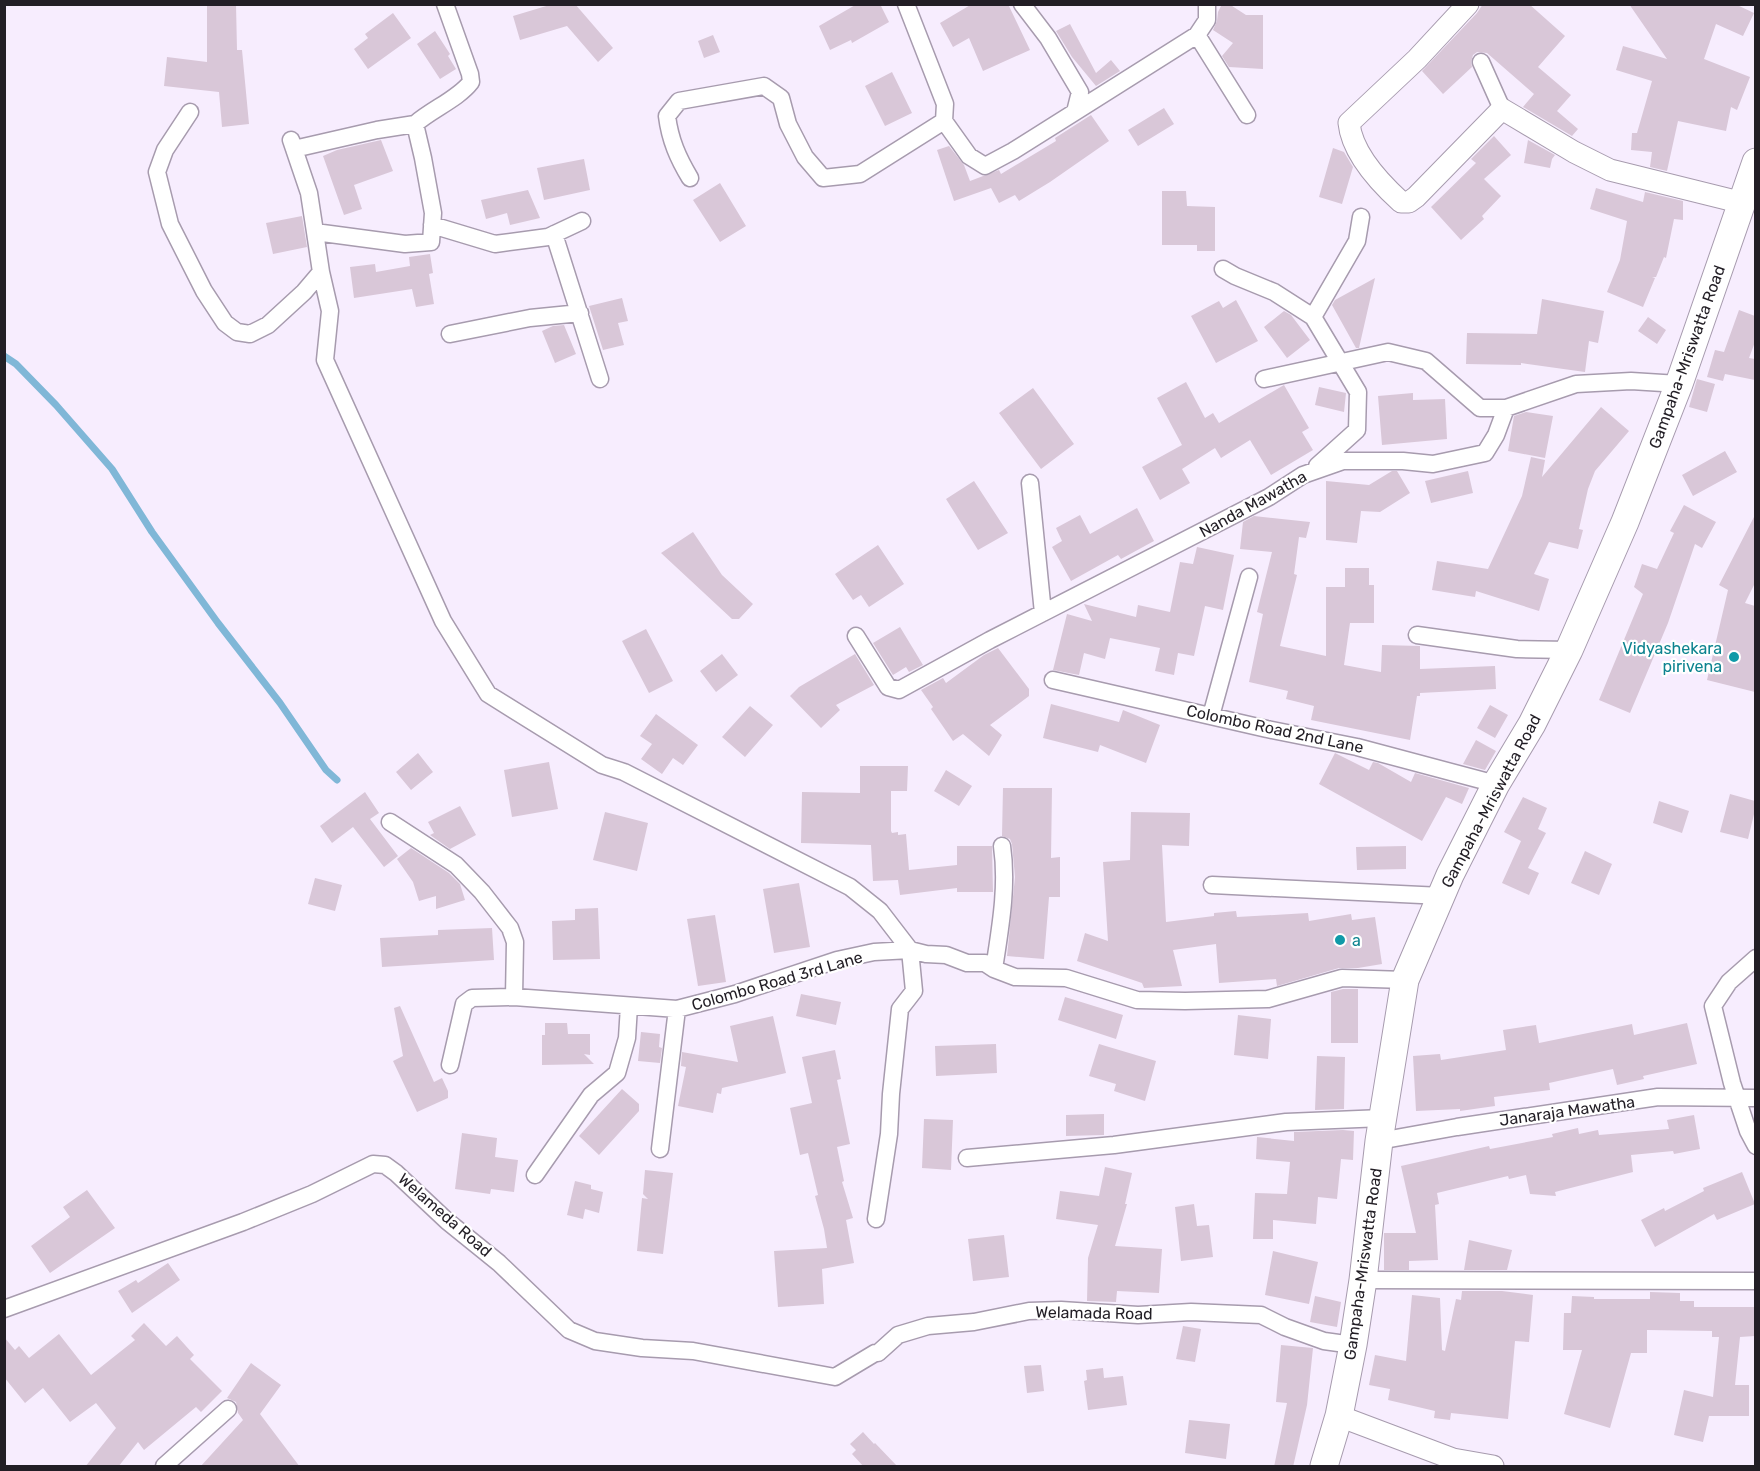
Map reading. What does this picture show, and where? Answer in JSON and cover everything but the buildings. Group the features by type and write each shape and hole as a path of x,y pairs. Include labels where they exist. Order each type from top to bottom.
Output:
{"main road":[{"name":"Gampaha-Mriswatta Road","path":"1324,1467 1339,1416 1364,1280 1381,1130 1405,980 1450,875 1496,784 1532,724 1569,650 1625,522 1679,384 1743,203 1755,162"}],"street":[{"path":"445,4 470,74 471,82 463,92 415,124 293,145 309,193 321,272 330,311 326,360 443,621 488,694 602,765 624,772 850,887 880,911 910,950 914,991 900,1009 889,1134 876,1219"},
{"path":"906,4 945,104 944,121 969,156 986,166 1197,35 1207,20 1207,4"},
{"path":"1022,4 1048,38 1080,92 1075,112"},
{"path":"1468,4 1417,59 1349,123 1350,132 1359,152 1385,187 1401,202 1408,202 1502,109"},
{"path":"1197,35 1247,115"},
{"path":"1481,62 1502,109 1574,152 1610,170 1743,203"},
{"path":"690,178 678,158 669,134 667,117 679,101 764,86 781,98 788,124 806,157 823,178 860,174 944,121"},
{"path":"190,112 165,150 157,172 170,224 204,291 225,323 237,333 250,334 268,325 304,292 321,272"},
{"path":"315,232 405,244 431,242 433,213 415,124"},
{"path":"1313,317 1357,241 1361,217"},
{"path":"432,225 495,244 548,237 582,221"},
{"path":"554,234 600,379"},
{"path":"1223,269 1274,292 1313,317 1358,392 1357,430 1310,472"},
{"path":"450,334 530,318 579,313"},
{"path":"1264,379 1388,352 1426,361 1480,408 1506,408 1576,384 1631,381 1679,384"},
{"name":"Nanda Mawatha","path":"856,636 888,687 899,690 1043,613 1239,513 1310,472 1343,461 1403,461 1433,464 1485,453 1496,435 1506,408"},
{"path":"1030,483 1043,613"},
{"path":"1211,716 1250,577"},
{"path":"1417,635 1517,649 1569,650"},
{"name":"Colombo Road 2nd Lane","path":"1053,680 1366,749 1496,784"},
{"path":"390,822 462,870 510,928 515,942 514,997"},
{"path":"994,969 1003,901 1005,864 1002,846"},
{"path":"1212,885 1442,896"},
{"name":"Colombo Road 3rd Lane","path":"450,1065 464,1004 472,998 514,997 677,1009 735,994 837,960 874,952 910,950 946,955 967,963 985,963 1016,977 1066,978 1137,1000 1268,999 1342,978 1405,980"},
{"path":"1755,958 1729,982 1713,1006 1723,1049 1748,1131 1755,1146"},
{"path":"535,1175 591,1095 617,1073 627,1038 628,1006"},
{"path":"660,1149 677,1009"},
{"name":"Janaraja Mawatha","path":"967,1158 1114,1145 1286,1122 1381,1130 1457,1126 1658,1097 1755,1098"},
{"name":"Welameda Road","path":"4,1309 243,1222 312,1194 374,1164 385,1166 396,1173 447,1221 499,1263 569,1330 595,1341 739,1358"},
{"path":"1364,1280 1755,1281"},
{"name":"Welamada Road","path":"739,1358 835,1377 878,1353 898,1335 928,1326 974,1322 1029,1311 1061,1310 1138,1315 1191,1312 1261,1316 1324,1341 1353,1346"},
{"path":"164,1467 228,1409"},
{"path":"1339,1416 1453,1459 1493,1467"}],"waterway":[{"path":"4,356 16,364 56,405 112,469 152,532 280,703 326,770 337,780"}],"place":[{"name":"Vidyashekara pirivena","path":"1734,657"},
{"name":"a","path":"1340,940"}]}
